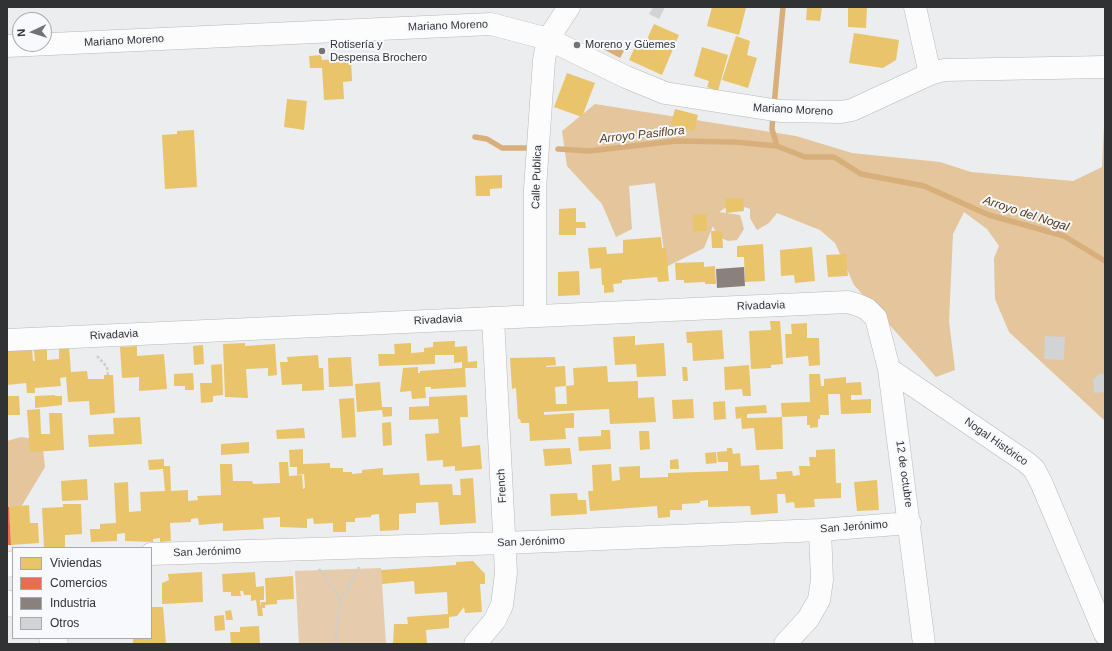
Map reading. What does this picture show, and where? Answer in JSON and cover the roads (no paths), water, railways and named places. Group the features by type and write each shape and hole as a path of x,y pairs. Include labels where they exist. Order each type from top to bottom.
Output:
{"street":[{"path":"548,39 569,7"},
{"path":"915,7 930,74"},
{"name":"Mariano Moreno","path":"7,46 491,24 548,39 626,77 665,93 772,110 841,112 852,110 930,74 944,70 1105,68"},
{"name":"Calle Publica","path":"535,316 535,190 544,60 548,39"},
{"name":"Rivadavia","path":"7,340 848,302 867,309"},
{"name":"12 de octubre","path":"867,309 876,318 889,369 910,523 924,644"},
{"name":"French","path":"475,644 495,620 502,605 506,573 494,318"},
{"name":"Nogal Histórico","path":"889,369 1026,462 1034,469 1041,482 1105,634"},
{"name":"San Jerónimo","path":"152,554 504,543 820,530 910,523"},
{"path":"785,644 808,619 819,600 822,580 820,530"}],"waterway":[{"name":"Arroyo del Nogal","path":"774,106 783,7"},
{"name":"Arroyo del Nogal","path":"773,115 772,129 777,146 805,157 834,157 861,174 924,186 989,215 1064,236 1105,261"},
{"name":"Arroyo Pasiflora","path":"475,137 487,139 502,148 529,148"},
{"name":"Arroyo Pasiflora","path":"558,149 589,151 676,141 734,142 777,146"}],"place":[{"name":"Moreno y Güemes","path":"577,45"},
{"name":"Rotisería y Despensa Brochero","path":"322,51"}]}
